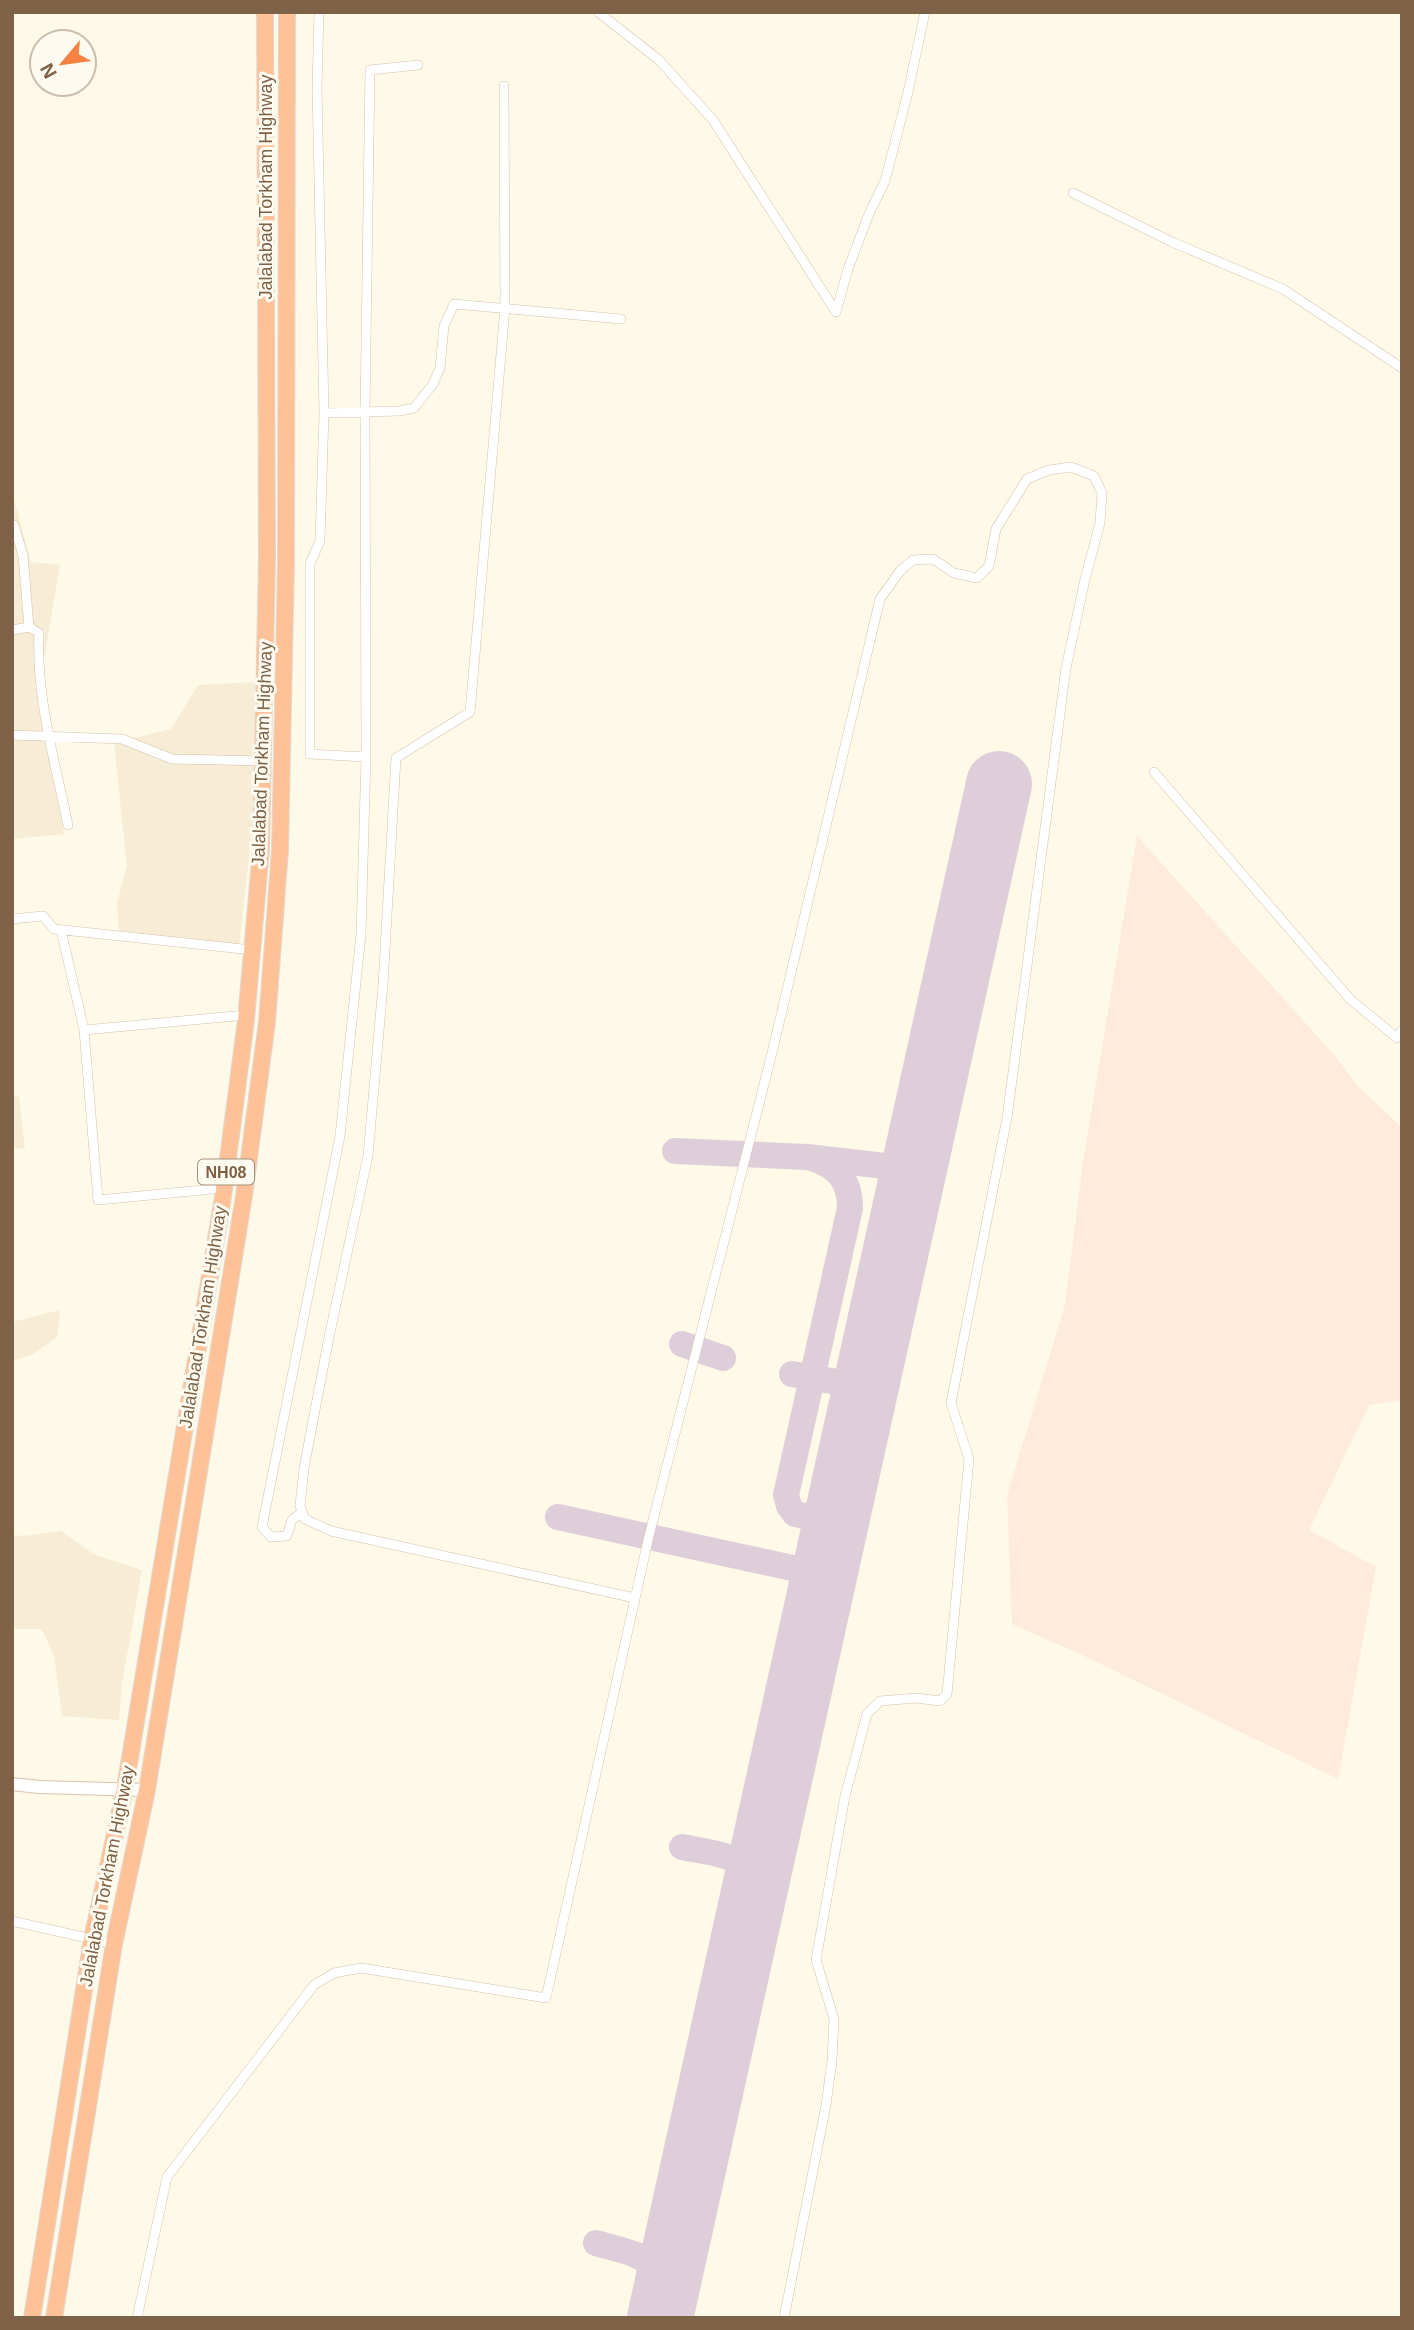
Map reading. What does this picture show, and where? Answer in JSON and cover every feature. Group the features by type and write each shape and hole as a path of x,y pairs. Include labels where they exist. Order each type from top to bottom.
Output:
{"highway":[{"name":"Jalalabad Torkham Highway","path":"32,2318 92,1939 125,1788 224,1188 246,1015 261,849 267,559 265,12"},
{"name":"NH08","path":"54,2318 114,1944 147,1790 244,1196 267,1022 280,849 286,561 286,12"}],"street":[{"path":"319,12 317,88 324,413 320,541 310,564 310,754 366,757"},
{"path":"598,12 659,60 713,120 836,312 852,258 885,181 925,12"},
{"path":"302,1512 292,1520 287,1536 271,1536 262,1527 340,1136 361,934 366,757 365,412 370,70 418,65"},
{"path":"504,86 505,308 470,712 396,758 383,985 368,1156 329,1337 304,1468 300,1506 305,1519 331,1531 635,1598"},
{"path":"1073,193 1172,242 1283,289 1402,368"},
{"path":"324,413 399,411 414,408 433,384 440,368 444,326 454,304 621,319"},
{"path":"137,2318 167,2177 313,1985 334,1973 361,1968 546,1998 635,1598 771,1057 880,598 900,571 914,560 933,559 954,573 977,578 989,566 996,529 1027,480 1049,470 1071,467 1094,476 1102,493 1100,523 1066,668 1007,1118 951,1403 970,1459 947,1694 940,1701 916,1698 880,1701 867,1714 848,1784 816,1960 834,2019 832,2061 826,2105 784,2318"},
{"path":"14,525 23,555 29,628"},
{"path":"12,630 29,628 39,633 38,664 42,699 68,825"},
{"path":"12,736 122,740 172,759 262,761"},
{"path":"1154,772 1350,999 1397,1038 1402,1030"},
{"path":"12,919 43,916 54,929 252,950"},
{"path":"61,930 83,1030 98,1200 224,1188"},
{"path":"83,1030 246,1015"},
{"path":"12,1784 147,1790"},
{"path":"12,1921 114,1944"}],"shaded area":[{"path":"12,492 31,562 60,565 42,672 64,834 12,839"},
{"path":"256,682 254,812 239,946 119,933 117,903 127,866 114,743 171,729 198,685"},
{"path":"1137,836 1335,1056 1357,1085 1402,1130 1402,1400 1369,1405 1309,1530 1376,1567 1338,1779 1078,1653 1012,1624 1007,1496 1065,1305 1083,1162"},
{"path":"12,1095 19,1097 25,1149 12,1148"},
{"path":"60,1310 57,1337 32,1355 12,1361 12,1322"},
{"path":"61,1531 95,1555 142,1570 122,1683 119,1720 62,1716 54,1656 42,1629 12,1629 12,1535"}],"taxiway":[{"path":"897,1167 909,1163 920,1149"},
{"path":"675,1151 807,1157 902,1168 912,1181"},
{"path":"807,1157 826,1164 839,1174 847,1188 850,1208 786,1495 795,1514 836,1522"},
{"path":"682,1344 723,1358"},
{"path":"854,1385 866,1377 872,1363"},
{"path":"792,1374 854,1385 864,1401"},
{"path":"558,1517 806,1571 818,1583 819,1600"},
{"path":"806,1571 822,1567 831,1552"},
{"path":"732,1858 743,1856 756,1848 764,1836 772,1810"},
{"path":"682,1847 721,1855 740,1863 751,1877 752,1905"},
{"path":"642,2257 659,2250 670,2240 683,2211"},
{"path":"596,2243 637,2256 653,2268 661,2292 662,2311"}],"runway":[{"path":"660,2318 999,784"}]}
